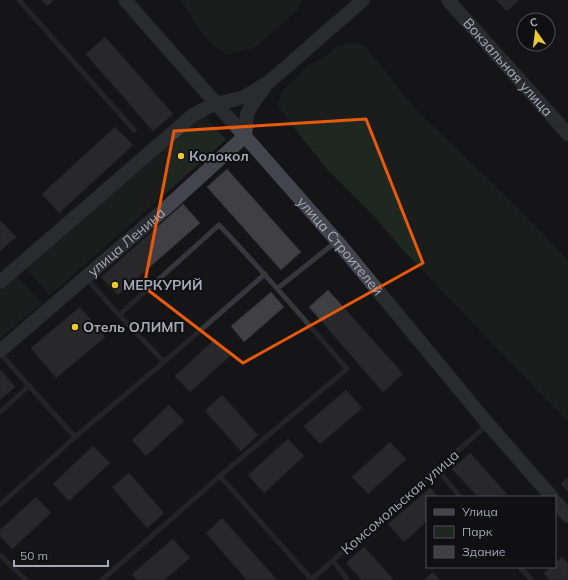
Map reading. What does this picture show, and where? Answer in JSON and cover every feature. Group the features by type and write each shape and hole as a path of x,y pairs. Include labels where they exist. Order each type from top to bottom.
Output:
{"street":[{"name":"улица Строителей","path":"125,0 210,106 245,132 488,424 551,496"},
{"path":"0,282 193,115 210,106 244,97 269,82 363,0"},
{"name":"Вокзальная улица","path":"448,0 568,134"},
{"path":"245,132 247,114 253,103 269,82"},
{"name":"улица Ленина","path":"0,352 167,207 245,132"},
{"path":"556,502 568,516"}],"lane":[{"path":"19,0 134,130"},
{"path":"102,580 220,476 347,368 278,288 219,225 119,314"},
{"path":"278,288 337,241"},
{"path":"0,505 75,437 265,274"},
{"path":"86,278 164,362"},
{"path":"0,352 75,437"},
{"path":"0,412 29,386"},
{"name":"Комсомольская улица","path":"312,580 488,424"},
{"path":"437,469 459,496"},
{"path":"220,476 312,580"},
{"path":"0,555 26,580"},
{"path":"333,561 348,580"},
{"path":"521,568 532,580"}],"highlighted area":[{"path":"366,119 423,263 243,363 144,287 174,131"}],"green space":[{"path":"181,0 302,0 296,11 256,47 227,55 212,45 199,29"},
{"path":"351,42 365,46 416,110 514,204 568,260 568,422 401,248 372,214 329,171 278,107 282,91 296,79 307,66 325,57 336,47"},
{"path":"202,112 226,140 50,295 25,268"},
{"path":"17,276 41,303 0,339 0,291"}],"building":[{"path":"42,0 54,0 47,6"},
{"path":"496,0 519,0 507,11"},
{"path":"105,37 173,114 153,131 86,54"},
{"path":"115,127 133,145 59,213 42,194"},
{"path":"227,169 301,252 281,270 207,187"},
{"path":"183,204 200,223 118,295 101,277"},
{"path":"0,220 16,237 0,251"},
{"path":"328,290 403,374 383,392 309,307"},
{"path":"271,292 284,307 244,342 231,326"},
{"path":"80,307 105,337 56,378 31,348"},
{"path":"215,339 230,356 190,392 175,376"},
{"path":"0,369 15,387 0,400"},
{"path":"346,390 362,408 320,444 304,426"},
{"path":"222,395 258,435 241,451 205,411"},
{"path":"169,405 184,421 146,456 132,440"},
{"path":"288,439 304,456 264,493 248,475"},
{"path":"390,442 406,459 368,494 352,477"},
{"path":"93,446 110,463 69,501 53,484"},
{"path":"470,453 506,493 503,496 477,496 452,469"},
{"path":"129,473 164,513 147,528 112,487"},
{"path":"567,478 568,480 568,492 561,484"},
{"path":"430,488 437,496 426,496 426,522 404,542 388,524"},
{"path":"36,497 51,513 12,549 0,536 0,530"},
{"path":"222,518 277,580 247,580 206,533"},
{"path":"173,539 190,558 164,580 137,580 132,574"},
{"path":"364,547 394,580 362,580 346,563"},
{"path":"562,557 568,564 568,580 550,580 544,573 550,568 556,568 556,562"},
{"path":"433,572 440,580 424,580"}],"place":[{"name":"Колокол","path":"181,156"},
{"name":"МЕРКУРИЙ","path":"115,285"},
{"name":"Отель ОЛИМП","path":"75,327"}]}
